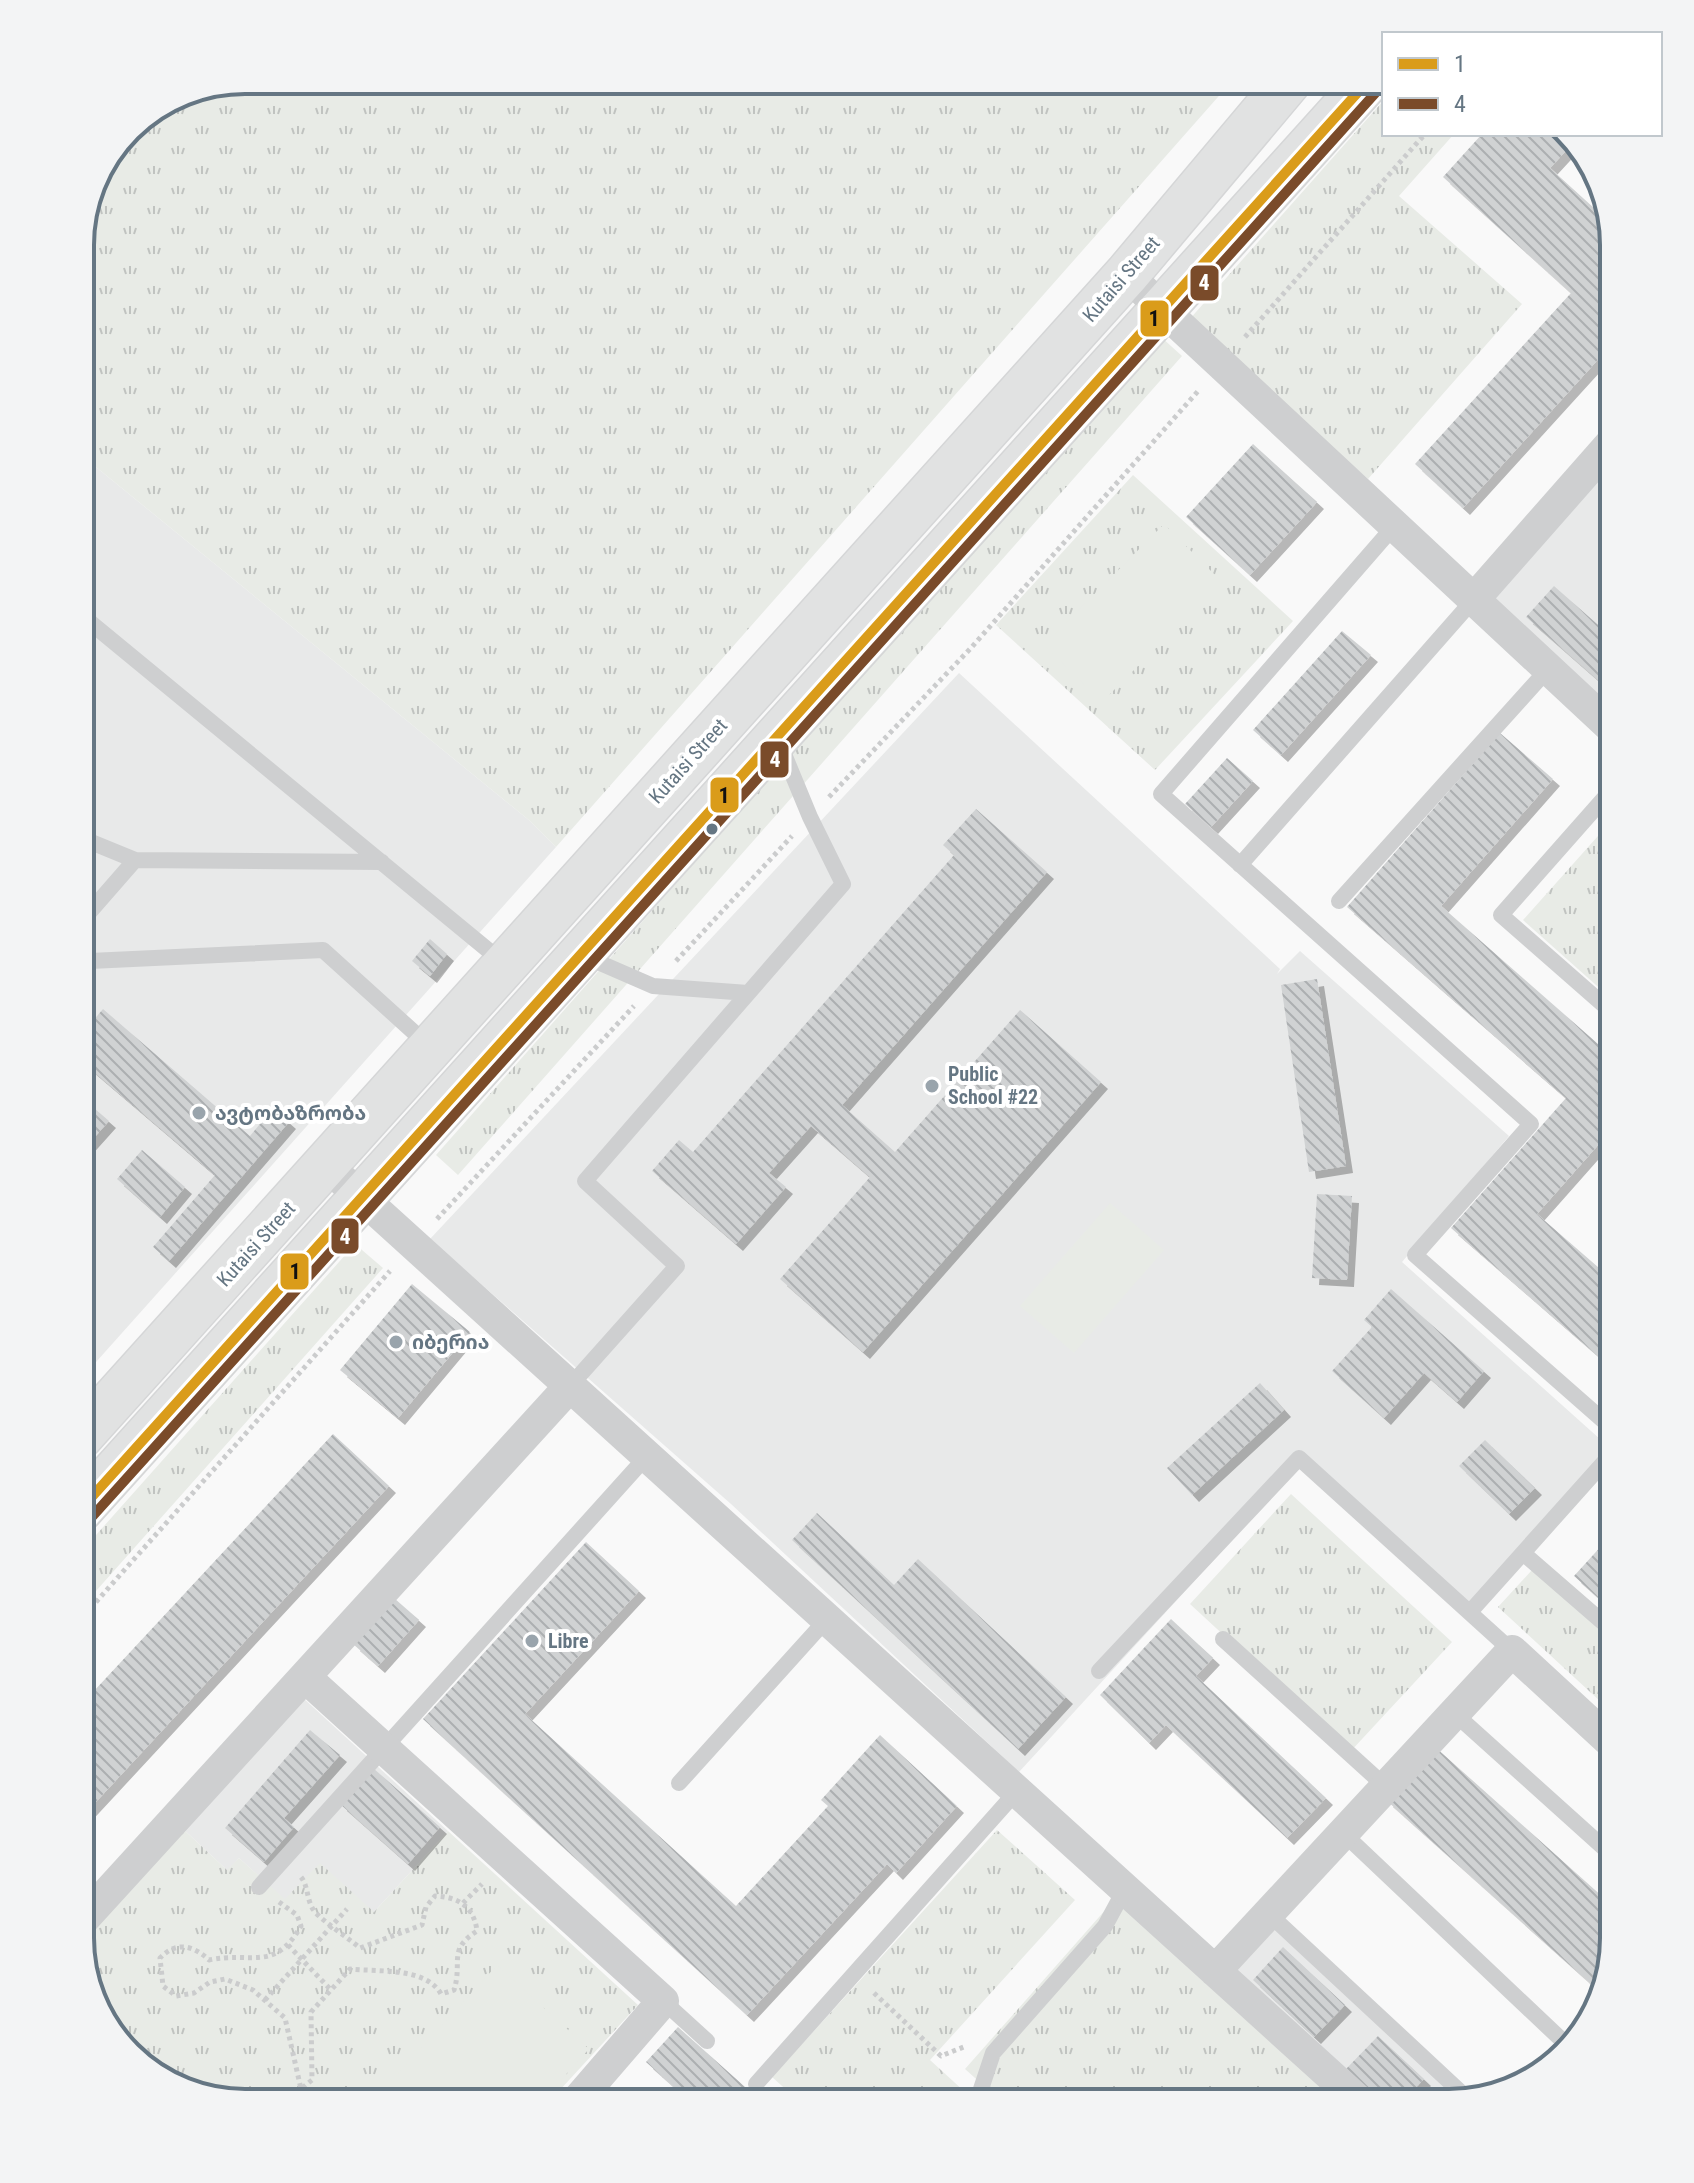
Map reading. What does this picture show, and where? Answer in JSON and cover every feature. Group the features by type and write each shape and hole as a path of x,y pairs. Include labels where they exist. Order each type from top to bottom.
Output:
{"street":[{"name":"Kutaisi Street","path":"94,1422 1127,274 1278,94"},
{"path":"94,1494 1356,94"},
{"path":"1127,274 1600,717"},
{"path":"1475,598 1600,456"},
{"path":"327,1166 1346,2089"},
{"path":"94,1908 570,1386"},
{"path":"1215,1971 1512,1651 1600,1732"},
{"path":"305,1677 663,2001 587,2089"}],"lane":[{"path":"1396,524 1161,794 1531,1124 1415,1255 1600,1418"},
{"path":"1240,865 1475,598"},
{"path":"94,625 505,964"},
{"path":"1339,901 1549,668"},
{"path":"570,1386 677,1266 585,1181 843,884 810,817 777,736"},
{"path":"1600,803 1501,915 1600,1002"},
{"path":"94,843 135,860 382,862"},
{"path":"94,907 135,860"},
{"path":"94,961 323,950 432,1048"},
{"path":"581,955 653,986 748,993"},
{"path":"259,1887 647,1456"},
{"path":"1099,1671 1299,1458 1512,1651"},
{"path":"1470,1612 1600,1467"},
{"path":"1523,1553 1600,1620"},
{"path":"679,1783 827,1619"},
{"path":"1223,1639 1386,1787"},
{"path":"1454,1713 1600,1844"},
{"path":"756,2084 1017,1791"},
{"path":"1343,1833 1561,2040"},
{"path":"981,2089 993,2053 1105,1926 1125,1889"},
{"path":"1268,1913 1457,2089"},
{"path":"663,2001 707,2041"}],"path":[{"path":"94,1604 413,1244 970,649 1423,136"},
{"path":"259,1887 297,1915 301,1926 288,1945 277,1955 262,1958 224,1957 209,1960 198,1950 183,1945 167,1950 160,1958 163,1986 176,1996 194,1993 210,1982 225,1979 253,1990 285,2018 301,2089 312,2080 311,2012 350,1969 418,1976 435,1983 441,1994 454,1990 460,1974 456,1957 462,1941 477,1931 475,1915 463,1903 435,1896 426,1907 422,1925 360,1948 316,1912 306,1895 305,1882 285,1858"},
{"path":"265,2000 347,1909"},
{"path":"288,1945 331,1990"},
{"path":"854,1974 941,2056 980,2041 993,2053"}],"shaded area":[{"path":"1600,462 1600,696 1483,592"},
{"name":"ავტობაზრობა","path":"94,465 530,821 556,847 94,1364"},
{"name":"Public School #22","path":"959,673 1280,969 1277,974 1300,951 1509,1136 1402,1262 1600,1439 1600,1459 1463,1612 1300,1466 1019,1772 731,1504 430,1239"},
{"path":"302,1697 448,1831 374,1912 285,1900 239,1858 228,1871 182,1828"},
{"path":"1268,1919 1453,2089 1356,2089 1223,1968"}],"green space":[{"path":"245,94 1221,94 556,847 530,821 94,465 94,235 102,196 119,161 131,145 153,125 187,105 225,95"},
{"path":"1382,102 1382,136 1452,136 1399,196 1522,304 1368,479 1188,321"},
{"path":"1160,336 1182,356 458,1175 436,1155"},
{"path":"1133,475 1293,621 1155,770 996,625"},
{"path":"1164,524 1222,582 1102,702 1044,645"},
{"path":"1600,834 1600,989 1523,920"},
{"path":"1110,1203 1164,1250 1074,1353 1020,1306"},
{"path":"355,1244 383,1268 94,1593 94,1537"},
{"path":"1291,1494 1452,1642 1350,1752 1190,1604"},
{"path":"1532,1570 1600,1629 1600,1701 1498,1607"},
{"path":"182,1828 227,1870 239,1858 285,1899 320,1863 374,1912 448,1831 638,2005 561,2089 225,2088 196,2081 161,2064 131,2038 105,1996 95,1958 94,1924"},
{"path":"997,1830 1075,1900 930,2060 962,2089 785,2089 772,2077"},
{"path":"1114,1900 1329,2089 987,2089 965,2069"},
{"path":"497,1965 589,2049 553,2089 384,2089"}],"building":[{"path":"1480,136 1554,136 1567,150 1550,168 1596,210 1599,225 1600,357 1463,508 1415,464 1571,293 1443,177"},
{"path":"1253,444 1317,502 1250,575 1186,517"},
{"path":"1554,586 1600,627 1600,682 1526,617"},
{"path":"1342,631 1371,655 1281,755 1253,730"},
{"path":"1500,733 1553,779 1441,906 1600,1046 1600,1143 1537,1214 1600,1269 1600,1358 1451,1228 1566,1098 1347,907"},
{"path":"1227,758 1253,781 1211,827 1185,804"},
{"path":"976,809 1047,872 842,1105 895,1152 1020,1010 1101,1082 863,1352 780,1279 870,1177 811,1126 769,1173 786,1187 736,1244 652,1171 679,1140 693,1152 954,855 943,845"},
{"path":"430,939 447,954 430,976 412,961"},
{"path":"1317,979 1346,1166 1309,1172 1281,985"},
{"path":"103,1009 250,1136 273,1108 289,1122 169,1261 153,1247 215,1175 94,1072 94,1020"},
{"path":"94,1108 109,1121 94,1138"},
{"path":"142,1150 185,1187 160,1217 117,1179"},
{"path":"1317,1194 1352,1196 1347,1280 1312,1278"},
{"path":"412,1284 470,1332 398,1418 340,1370"},
{"path":"1391,1289 1484,1371 1457,1402 1424,1373 1384,1418 1332,1371 1372,1327 1364,1320"},
{"path":"1260,1383 1284,1410 1192,1495 1167,1468"},
{"path":"333,1434 389,1486 94,1804 94,1691"},
{"path":"1485,1440 1535,1488 1509,1514 1459,1466"},
{"path":"817,1513 894,1585 918,1559 1066,1697 1018,1749 792,1540"},
{"path":"586,1542 639,1591 525,1714 736,1906 828,1806 821,1800 880,1735 957,1806 896,1873 887,1864 747,2015 423,1719"},
{"path":"1600,1547 1600,1599 1574,1576"},
{"path":"394,1598 419,1620 378,1666 353,1644"},
{"path":"1171,1619 1213,1658 1196,1676 1326,1798 1287,1838 1166,1725 1149,1743 1100,1695"},
{"path":"310,1730 340,1755 284,1818 294,1827 264,1862 225,1828"},
{"path":"1434,1746 1600,1894 1599,1958 1592,1985 1386,1800"},
{"path":"373,1768 440,1827 408,1864 340,1804"},
{"path":"1283,1947 1345,2005 1314,2037 1253,1980"},
{"path":"678,2027 747,2089 676,2089 646,2062"},
{"path":"1378,2036 1424,2079 1414,2089 1367,2089 1346,2069"}],"transit line":[{"name":"1","path":"94,1494 1356,94"},
{"name":"4","path":"94,1515 1374,94"}],"place":[{"name":"Public School #22","path":"932,1086"},
{"name":"ავტობაზრობა","path":"199,1113"},
{"name":"იბერია","path":"396,1342"},
{"name":"Libre","path":"532,1641"}]}
